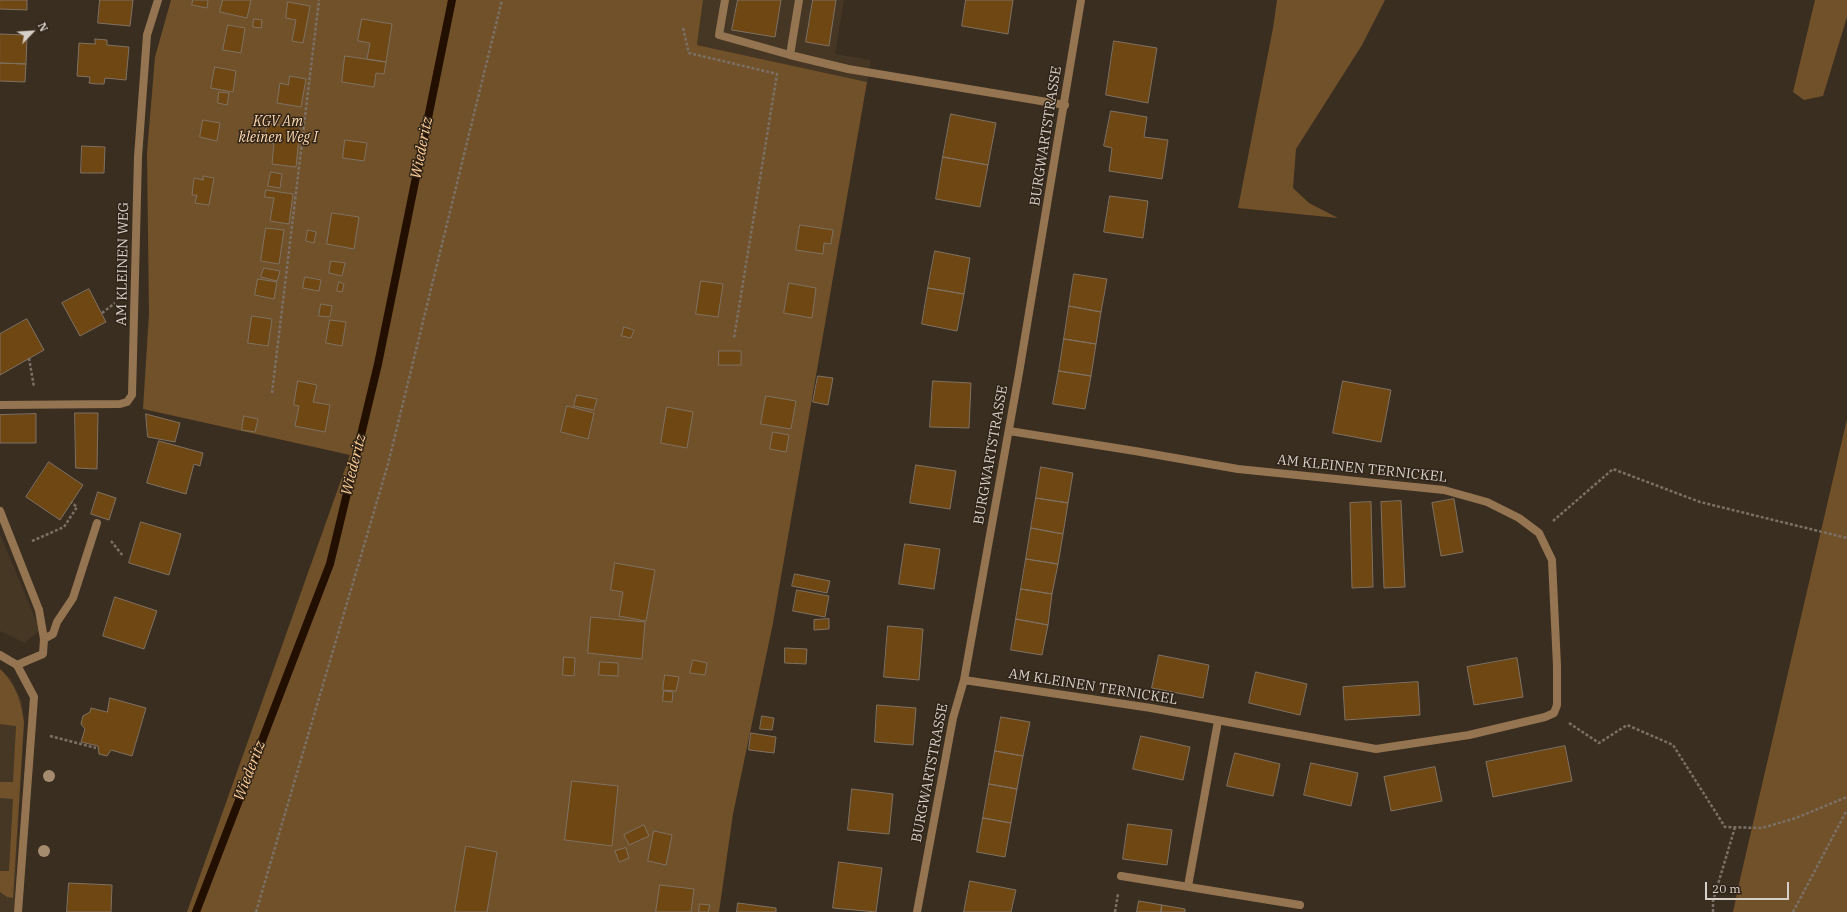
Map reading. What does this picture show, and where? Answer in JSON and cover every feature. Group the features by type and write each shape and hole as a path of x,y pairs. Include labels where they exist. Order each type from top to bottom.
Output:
{"street":[{"name":"AM KLEINEN WEG","path":"0,405 120,404 127,402 132,395 139,149 147,35 158,0"},
{"path":"725,0 719,35 790,56 848,69 1065,104"},
{"path":"790,56 799,0"},
{"name":"BURGWARTSTRASSE","path":"917,912 952,718 964,680 1009,431 1065,104 1081,0"},
{"name":"AM KLEINEN TERNICKEL","path":"1009,431 1135,450 1238,469 1444,490 1487,502 1519,518 1540,533"},
{"path":"0,511 39,610 44,639 43,654 17,664"},
{"path":"44,639 53,634 57,622 73,598 97,523"},
{"path":"1540,533 1552,560 1557,666 1557,705 1554,713"},
{"path":"0,655 17,664 34,697 18,912"},
{"name":"AM KLEINEN TERNICKEL","path":"964,680 1151,708 1218,722 1376,749 1469,735 1545,717 1554,713"},
{"path":"1188,886 1218,722"},
{"path":"1120,876 1300,905"}],"path":[{"path":"272,392 319,0"},
{"path":"256,912 388,464 502,0"},
{"path":"683,28 689,52 777,74 734,338"},
{"path":"29,358 35,393"},
{"path":"1540,533 1613,469 1700,502 1847,538"},
{"path":"26,544 64,527 76,507 71,502"},
{"path":"1554,713 1599,743 1627,725 1673,745 1725,827 1762,828 1796,818 1847,797"},
{"path":"47,736 96,748"},
{"path":"1793,912 1847,810"},
{"path":"1713,912 1713,902 1735,827"}],"shaded area":[{"path":"703,0 844,0 835,54 871,60 867,82 697,45"},
{"path":"0,534 40,630 25,643 0,631"},
{"path":"0,669 10,678 22,701 24,722 14,912 0,912"}],"green space":[{"name":"KGV Am kleinen Weg I","path":"171,0 703,0 697,45 867,82 773,623 733,814 719,912 187,912 350,455 143,409 149,314 147,153 155,57"},
{"path":"1277,0 1385,0 1362,45 1296,149 1293,188 1309,203 1338,218 1238,208 1273,28"},
{"path":"1815,0 1847,0 1847,17 1823,96 1804,100 1793,92"},
{"path":"1847,419 1847,912 1733,912 1741,875"},
{"path":"0,669 6,675 17,693 24,722 13,898 7,897 0,892 0,871 9,871 13,799 0,798 0,782 13,782 16,726 0,724"}],"building":[{"path":"0,0 27,0 27,10 0,9"},
{"path":"100,0 133,0 130,26 98,23"},
{"path":"193,0 208,0 207,8 192,5"},
{"path":"223,0 251,0 247,18 220,12"},
{"path":"738,0 781,0 775,37 732,30"},
{"path":"813,0 836,0 829,46 806,42"},
{"path":"966,0 1013,0 1008,34 962,26"},
{"path":"288,2 310,6 303,43 292,41 296,20 286,18"},
{"path":"254,19 262,20 261,28 253,27"},
{"path":"362,19 392,24 386,62 367,59 370,43 358,41"},
{"path":"228,25 245,28 241,53 223,50"},
{"path":"0,34 27,35 26,64 0,63"},
{"path":"95,39 107,40 107,45 129,47 126,80 105,78 104,84 96,84 89,83 90,77 77,76 79,43 95,44"},
{"path":"1114,41 1157,48 1148,103 1106,95"},
{"path":"345,56 386,62 384,74 376,73 374,87 342,82"},
{"path":"0,63 26,64 25,82 0,81"},
{"path":"215,67 236,71 233,92 211,88"},
{"path":"290,76 306,79 301,107 277,103 280,83 288,85"},
{"path":"219,92 229,93 227,105 218,103"},
{"path":"1111,111 1147,117 1144,137 1168,140 1162,179 1109,171 1112,148 1104,146"},
{"path":"951,114 996,123 988,165 943,157"},
{"path":"203,120 220,123 217,141 200,137"},
{"path":"267,124 300,127 296,167 272,164 274,143 265,142"},
{"path":"345,140 367,143 364,161 343,158"},
{"path":"82,146 105,147 104,173 81,173"},
{"path":"943,157 988,165 980,207 936,199"},
{"path":"271,172 282,174 280,188 268,186"},
{"path":"203,176 214,178 209,205 195,203 197,195 192,195 194,178 203,180"},
{"path":"266,190 293,194 289,224 270,221 274,198 265,197"},
{"path":"1110,196 1148,201 1143,238 1104,232"},
{"path":"332,213 359,217 354,249 327,244"},
{"path":"800,225 833,230 831,244 824,243 823,254 796,250"},
{"path":"266,228 284,230 279,264 261,261"},
{"path":"308,230 316,232 314,243 306,241"},
{"path":"935,251 970,258 964,294 928,288"},
{"path":"331,261 345,263 342,276 329,273"},
{"path":"264,268 280,271 277,281 261,277"},
{"path":"1074,274 1107,279 1101,312 1069,306"},
{"path":"305,277 321,280 319,291 303,288"},
{"path":"258,279 277,282 274,299 255,295"},
{"path":"701,281 723,284 718,317 696,314"},
{"path":"339,282 344,284 342,292 337,291"},
{"path":"789,283 816,288 812,318 784,313"},
{"path":"928,288 964,294 957,331 922,324"},
{"path":"89,289 106,322 80,336 62,303"},
{"path":"321,304 332,306 330,317 319,316"},
{"path":"1069,306 1101,312 1096,344 1064,339"},
{"path":"252,316 272,319 268,346 248,343"},
{"path":"27,319 44,350 0,375 0,334"},
{"path":"330,320 346,322 342,346 326,343"},
{"path":"624,327 634,330 631,338 622,336"},
{"path":"1064,339 1096,344 1091,376 1059,371"},
{"path":"719,351 741,351 741,365 719,365"},
{"path":"1059,371 1091,376 1085,409 1053,404"},
{"path":"818,376 833,378 828,405 813,402"},
{"path":"298,381 317,385 313,402 330,405 325,432 295,426 299,406 294,405"},
{"path":"933,381 971,383 969,428 930,427"},
{"path":"1343,381 1391,390 1381,442 1333,433"},
{"path":"577,395 597,399 594,410 574,406"},
{"path":"766,396 796,401 791,429 761,424"},
{"path":"567,406 594,413 588,439 561,432"},
{"path":"667,407 693,412 687,448 661,443"},
{"path":"75,413 98,413 97,469 76,468"},
{"path":"36,414 36,443 0,443 0,415"},
{"path":"146,414 180,423 175,442 148,437"},
{"path":"244,416 258,419 255,432 242,430"},
{"path":"773,432 789,435 786,452 770,449"},
{"path":"159,441 203,453 200,466 194,464 186,494 147,483"},
{"path":"49,462 83,485 60,520 26,497"},
{"path":"916,465 956,471 950,509 910,503"},
{"path":"1041,467 1073,473 1068,503 1036,498"},
{"path":"98,492 116,498 109,520 91,514"},
{"path":"1036,498 1068,503 1063,534 1031,528"},
{"path":"1454,499 1463,552 1441,556 1432,503"},
{"path":"1401,501 1405,587 1384,588 1381,502"},
{"path":"1371,502 1373,587 1352,588 1350,503"},
{"path":"141,522 181,534 169,575 129,563"},
{"path":"1031,528 1063,534 1058,564 1026,559"},
{"path":"905,544 940,549 934,589 899,584"},
{"path":"1026,559 1058,564 1052,594 1021,589"},
{"path":"615,563 655,570 646,621 619,616 623,592 611,590"},
{"path":"795,574 830,581 827,593 792,586"},
{"path":"1021,589 1052,594 1048,625 1016,619"},
{"path":"797,590 829,596 825,617 793,611"},
{"path":"115,597 157,611 144,649 103,636"},
{"path":"591,617 645,622 642,659 588,653"},
{"path":"829,619 829,629 814,630 814,620"},
{"path":"1016,619 1048,625 1042,655 1011,650"},
{"path":"888,626 923,629 919,680 884,677"},
{"path":"785,648 807,649 806,664 785,663"},
{"path":"1159,655 1209,665 1203,698 1152,688"},
{"path":"564,657 575,658 574,676 563,675"},
{"path":"1517,658 1523,697 1474,705 1467,667"},
{"path":"693,660 707,663 705,675 690,673"},
{"path":"600,662 618,663 618,676 599,675"},
{"path":"1256,672 1307,684 1300,715 1249,703"},
{"path":"665,675 679,677 676,691 663,690"},
{"path":"1418,682 1420,715 1345,720 1343,687"},
{"path":"664,691 673,692 672,702 663,701"},
{"path":"110,698 146,708 132,756 111,750 107,756 99,754 98,746 81,742 85,729 81,724 83,716 90,712 91,708 107,712"},
{"path":"877,705 916,708 913,745 875,742"},
{"path":"762,716 774,718 772,730 760,729"},
{"path":"1001,717 1030,722 1023,756 995,751"},
{"path":"751,733 776,737 774,753 749,750"},
{"path":"1141,736 1190,747 1183,780 1133,769"},
{"path":"1565,746 1572,781 1493,797 1486,762"},
{"path":"995,751 1023,756 1017,789 989,784"},
{"path":"1235,753 1280,764 1273,796 1227,786"},
{"path":"1311,763 1358,773 1351,806 1304,795"},
{"path":"1435,767 1442,801 1391,811 1384,777"},
{"path":"572,781 618,786 612,846 565,840"},
{"path":"989,784 1017,789 1011,823 983,818"},
{"path":"852,789 893,794 889,834 848,830"},
{"path":"983,818 1011,823 1005,857 977,852"},
{"path":"1128,824 1172,830 1167,865 1123,859"},
{"path":"644,825 649,836 629,845 624,835"},
{"path":"654,831 672,835 666,865 648,861"},
{"path":"466,846 497,852 487,912 455,912"},
{"path":"626,848 629,858 619,862 615,851"},
{"path":"839,862 882,868 876,912 833,908"},
{"path":"970,881 1016,890 1011,912 964,912"},
{"path":"69,883 112,885 111,912 67,912"},
{"path":"660,885 694,889 691,912 656,912"},
{"path":"1139,901 1162,905 1161,912 1137,912"},
{"path":"738,903 776,908 776,912 737,912"},
{"path":"700,904 710,905 708,912 699,912"},
{"path":"1162,905 1185,909 1185,912 1161,912"}],"waterway":[{"name":"Wiederitz","path":"196,912 330,564 378,364 452,0"}]}
